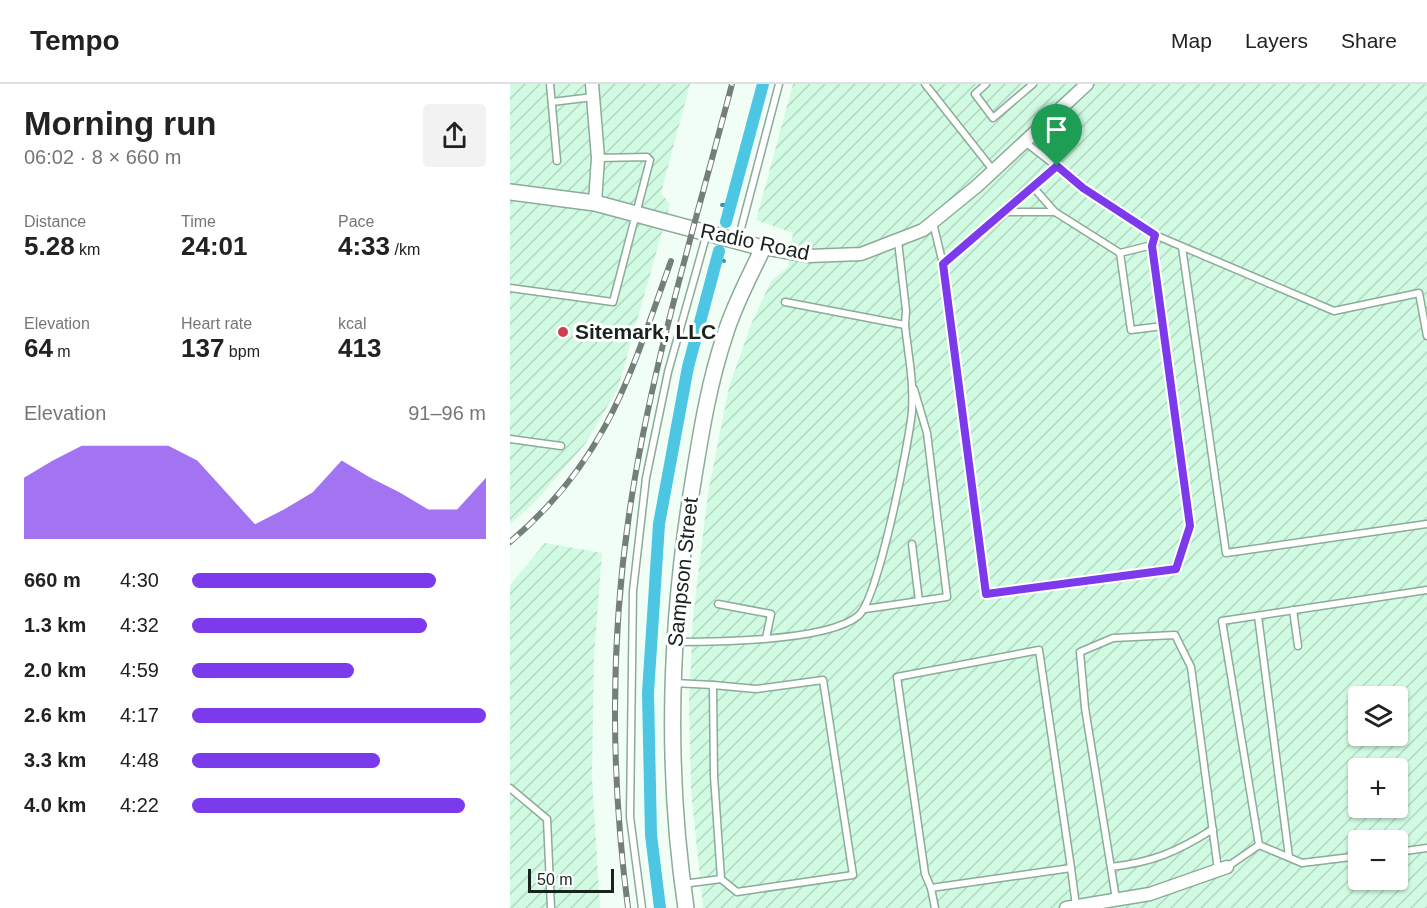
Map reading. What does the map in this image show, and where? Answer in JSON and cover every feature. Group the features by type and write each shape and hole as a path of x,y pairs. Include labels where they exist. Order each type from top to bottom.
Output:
{"street":[{"name":"Radio Road","path":"510,192 595,203 763,248 809,256 861,254 898,241 933,223 1025,142 1074,88 1087,84"},
{"path":"592,90 598,158 595,203"},
{"name":"Sampson Street","path":"686,908 675,814 673,682 684,535 701,433 725,334 763,248"},
{"path":"1071,907 1150,894 1222,869"}],"lane":[{"path":"550,84 557,161"},
{"path":"735,240 779,84"},
{"path":"925,84 993,171"},
{"path":"986,84 975,94 993,118 1033,84"},
{"path":"552,102 592,90"},
{"path":"1025,142 1083,188 1155,235 1334,311 1419,293 1427,336"},
{"path":"510,288 613,302 650,160 647,157 598,158"},
{"path":"943,264 1057,166"},
{"path":"1033,187 1055,212 1120,254 1152,246"},
{"path":"1004,212 1055,212"},
{"path":"933,223 943,264 986,594 1176,569 1190,526 1152,246 1155,235"},
{"path":"642,908 630,817 633,591 646,478 665,382 710,233"},
{"path":"866,609 888,532 912,412 912,383 898,241"},
{"path":"1182,247 1226,553 1427,525"},
{"path":"1120,254 1131,330 1163,326"},
{"path":"785,302 905,325"},
{"path":"675,642 733,642 838,628 866,609 947,597 927,433 912,383"},
{"path":"510,440 561,446"},
{"path":"912,544 919,601"},
{"path":"1258,844 1222,621 1427,590"},
{"path":"718,604 771,614 766,638"},
{"path":"1293,610 1298,646"},
{"path":"1258,616 1289,857"},
{"path":"1116,900 1085,708 1080,652 1113,638 1175,635 1191,667 1213,829 1222,869 1258,844"},
{"path":"936,908 925,874 897,676 1039,650 1071,868 1071,907"},
{"path":"673,682 756,689 824,680 853,875 737,892 721,879 683,884"},
{"path":"713,685 714,776 721,879"},
{"path":"510,788 547,819 551,908"},
{"path":"1111,867 1145,863 1179,850 1213,829"},
{"path":"1258,844 1302,863 1348,857"},
{"path":"1408,851 1427,848"},
{"path":"931,888 1071,868"}],"shaded area":[{"path":"510,84 690,84 661,193 670,204 618,388 586,443 535,502 510,524"},
{"path":"793,84 1427,84 1427,908 703,908 691,790 689,702 693,617 708,493 729,387 752,322 771,281 788,267 793,233 756,220"},
{"path":"545,543 602,553 594,656 592,778 600,908 510,908 510,585"}],"waterway":[{"path":"726,222 763,84"},
{"path":"722,205 727,205"},
{"path":"660,908 651,835 648,693 659,524 688,367 719,251"},
{"path":"717,258 724,261"}],"railway":[{"path":"628,908 618,810 615,712 618,613 629,515 661,352 732,84"},
{"path":"510,542 543,511 570,480 612,414 628,379 671,261"}],"place":[{"name":"Sitemark, LLC","path":"563,332"}],"route":[{"path":"1057,166 1083,188 1155,235 1152,246 1190,526 1176,569 986,594 943,264 1057,166"}]}
